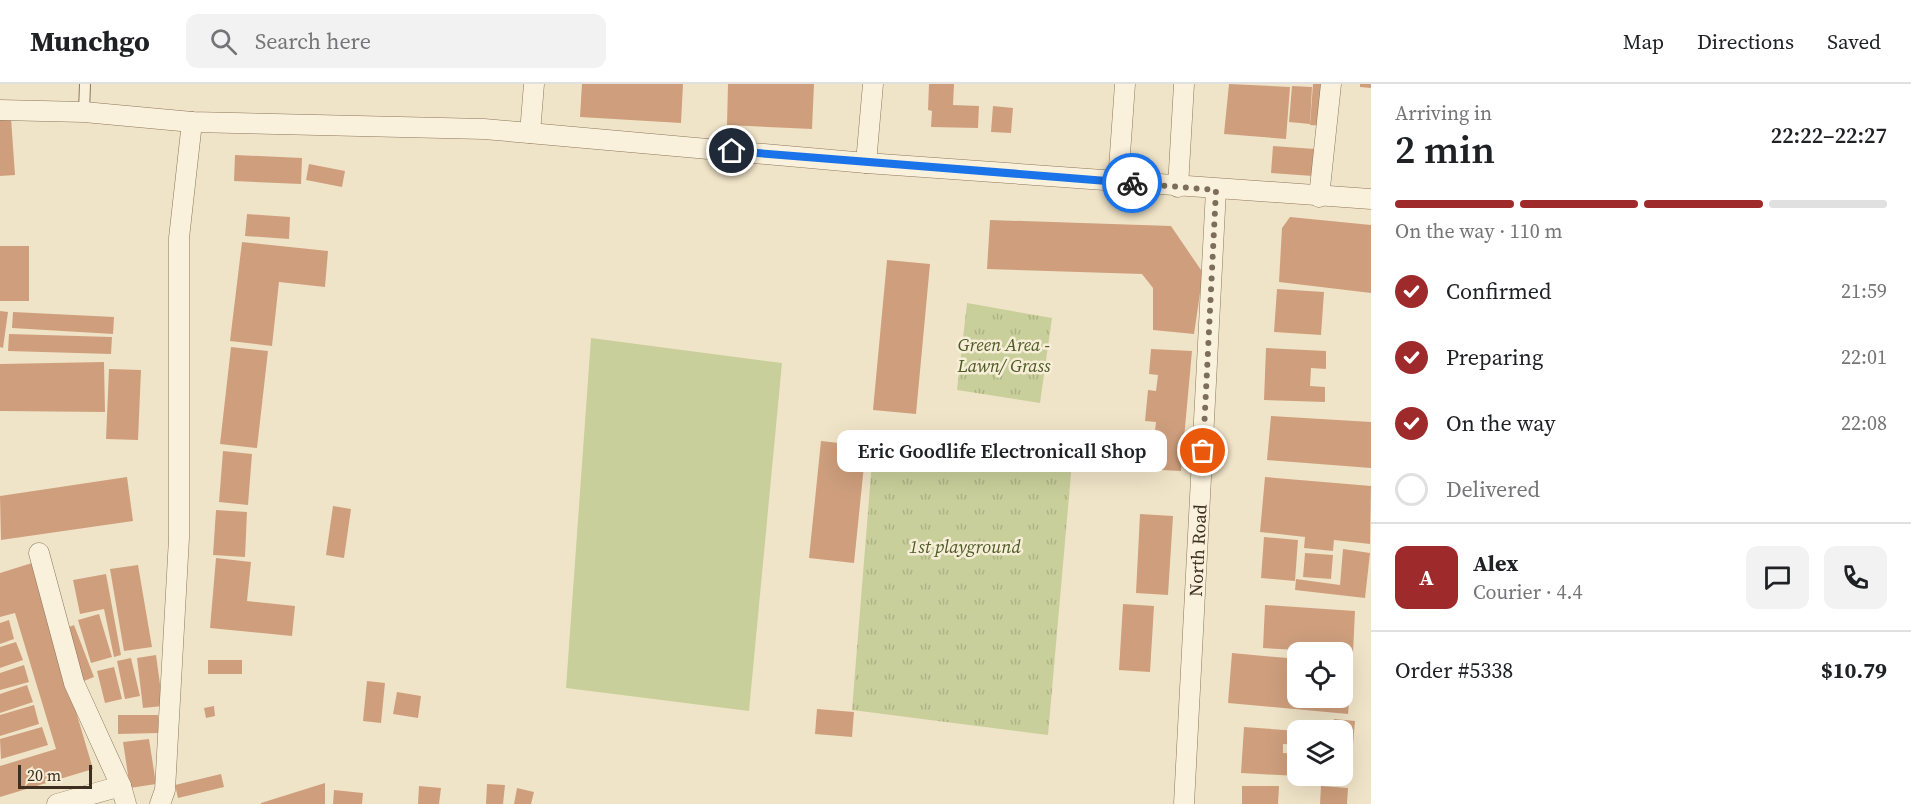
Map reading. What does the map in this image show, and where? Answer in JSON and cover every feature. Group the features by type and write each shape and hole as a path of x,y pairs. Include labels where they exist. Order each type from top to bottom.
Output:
{"street":[{"path":"530,133 534,84"},
{"path":"866,163 873,84"},
{"path":"1118,182 1125,84"},
{"path":"1178,187 1184,84"},
{"path":"1319,197 1330,84"},
{"path":"0,110 84,112 192,122 484,129 866,163 1216,190 1371,199"},
{"path":"160,804 165,790 179,538 179,238 192,122"},
{"name":"North Road","path":"1184,804 1216,190"},
{"path":"39,553 74,683 123,795 57,804"}],"lane":[{"path":"84,112 85,84"}],"green space":[{"name":"Green Area - Lawn/ Grass","path":"967,303 1052,318 1040,403 957,390"},
{"path":"591,338 782,363 749,711 566,688"},
{"name":"1st playground","path":"874,437 1073,451 1048,735 852,710"}],"building":[{"path":"582,84 683,84 681,123 580,117"},
{"path":"728,84 814,84 812,129 727,125"},
{"path":"929,84 954,84 953,105 979,106 978,128 931,127 932,111 928,110"},
{"path":"1229,84 1290,87 1286,139 1224,134"},
{"path":"1313,84 1322,84 1324,126 1310,125"},
{"path":"1360,84 1371,84 1371,88 1360,87"},
{"path":"1292,86 1312,87 1310,124 1289,122"},
{"path":"993,106 1013,108 1011,133 991,132"},
{"path":"11,118 15,175 0,176 0,119"},
{"path":"1273,146 1315,149 1313,176 1271,173"},
{"path":"235,155 302,158 301,184 234,181"},
{"path":"309,164 345,171 342,187 306,180"},
{"path":"247,214 290,217 289,239 245,236"},
{"path":"1290,217 1371,225 1371,293 1279,282 1282,228"},
{"path":"990,220 1171,226 1203,273 1194,334 1153,330 1153,288 1142,274 987,269"},
{"path":"242,242 328,251 325,287 279,282 272,346 230,341"},
{"path":"0,246 29,246 29,301 0,301"},
{"path":"887,260 930,264 916,414 873,410"},
{"path":"1277,289 1324,292 1321,335 1274,332"},
{"path":"0,311 8,312 3,348 0,347"},
{"path":"13,312 114,317 113,334 12,328"},
{"path":"9,334 112,337 111,354 8,351"},
{"path":"231,347 268,351 257,448 220,444"},
{"path":"1266,348 1326,351 1326,369 1311,368 1310,386 1325,387 1325,402 1264,400"},
{"path":"1151,349 1192,351 1181,471 1141,469 1144,439 1154,440 1156,422 1145,421 1148,390 1156,391 1158,375 1149,374"},
{"path":"104,362 105,412 0,411 0,364"},
{"path":"109,369 141,370 138,440 106,439"},
{"path":"1271,416 1371,422 1371,468 1267,460"},
{"path":"821,441 866,446 854,563 809,558"},
{"path":"223,451 252,454 248,505 219,502"},
{"path":"127,477 133,521 1,540 0,496"},
{"path":"1265,477 1371,486 1370,544 1334,540 1333,551 1304,548 1305,537 1260,532"},
{"path":"333,506 351,509 344,558 326,555"},
{"path":"216,510 247,512 245,557 213,555"},
{"path":"1140,514 1173,516 1168,595 1136,593"},
{"path":"1264,537 1298,540 1295,581 1261,578"},
{"path":"1343,549 1370,553 1365,598 1295,590 1296,579 1340,585"},
{"path":"1305,553 1333,555 1331,579 1303,577"},
{"path":"216,558 251,562 247,601 295,606 292,636 210,628"},
{"path":"32,563 93,769 0,797 0,766 56,749 15,613 0,617 0,573"},
{"path":"138,565 152,647 124,651 110,569"},
{"path":"106,574 121,655 114,657 104,609 80,614 73,580"},
{"path":"1123,604 1154,606 1150,672 1119,670"},
{"path":"1265,605 1355,611 1353,653 1353,642 1287,642 1287,649 1263,648"},
{"path":"99,614 112,657 91,663 78,620"},
{"path":"9,620 14,639 0,644 0,623"},
{"path":"74,625 94,677 84,681 64,629"},
{"path":"16,642 23,660 0,668 0,647"},
{"path":"1232,653 1287,658 1287,708 1348,708 1348,714 1228,703"},
{"path":"156,655 163,706 143,708 137,658"},
{"path":"131,658 140,696 125,699 117,661"},
{"path":"208,660 242,660 242,674 208,674"},
{"path":"24,665 29,682 0,690 0,673"},
{"path":"114,667 122,699 105,703 97,671"},
{"path":"367,681 385,683 381,723 363,721"},
{"path":"27,685 33,702 0,713 0,694"},
{"path":"397,692 421,696 418,718 393,714"},
{"path":"34,705 39,724 0,736 0,715"},
{"path":"214,706 215,716 206,718 204,708"},
{"path":"817,709 854,712 852,737 815,734"},
{"path":"118,715 158,715 159,733 118,734"},
{"path":"1353,721 1355,721 1353,744"},
{"path":"42,727 48,745 1,759 0,739"},
{"path":"1244,727 1287,730 1287,744 1283,744 1283,753 1287,753 1287,775 1241,773"},
{"path":"149,739 156,784 130,788 123,742"},
{"path":"221,774 224,787 178,798 175,785"},
{"path":"325,783 325,804 261,804 261,803"},
{"path":"487,784 505,785 503,804 486,804"},
{"path":"419,786 441,788 439,804 418,804"},
{"path":"1242,786 1279,786 1278,804 1242,804"},
{"path":"1321,786 1348,788 1347,804 1320,804"},
{"path":"517,788 534,792 531,804 514,804"},
{"path":"334,790 363,793 362,804 333,804"}],"way so far":[{"path":"1132,183 1216,190 1203,451"}],"place":[{"name":"Eric Goodlife Electronicall Shop","path":"1203,451"}],"route":[{"path":"732,151 1132,183"}]}
